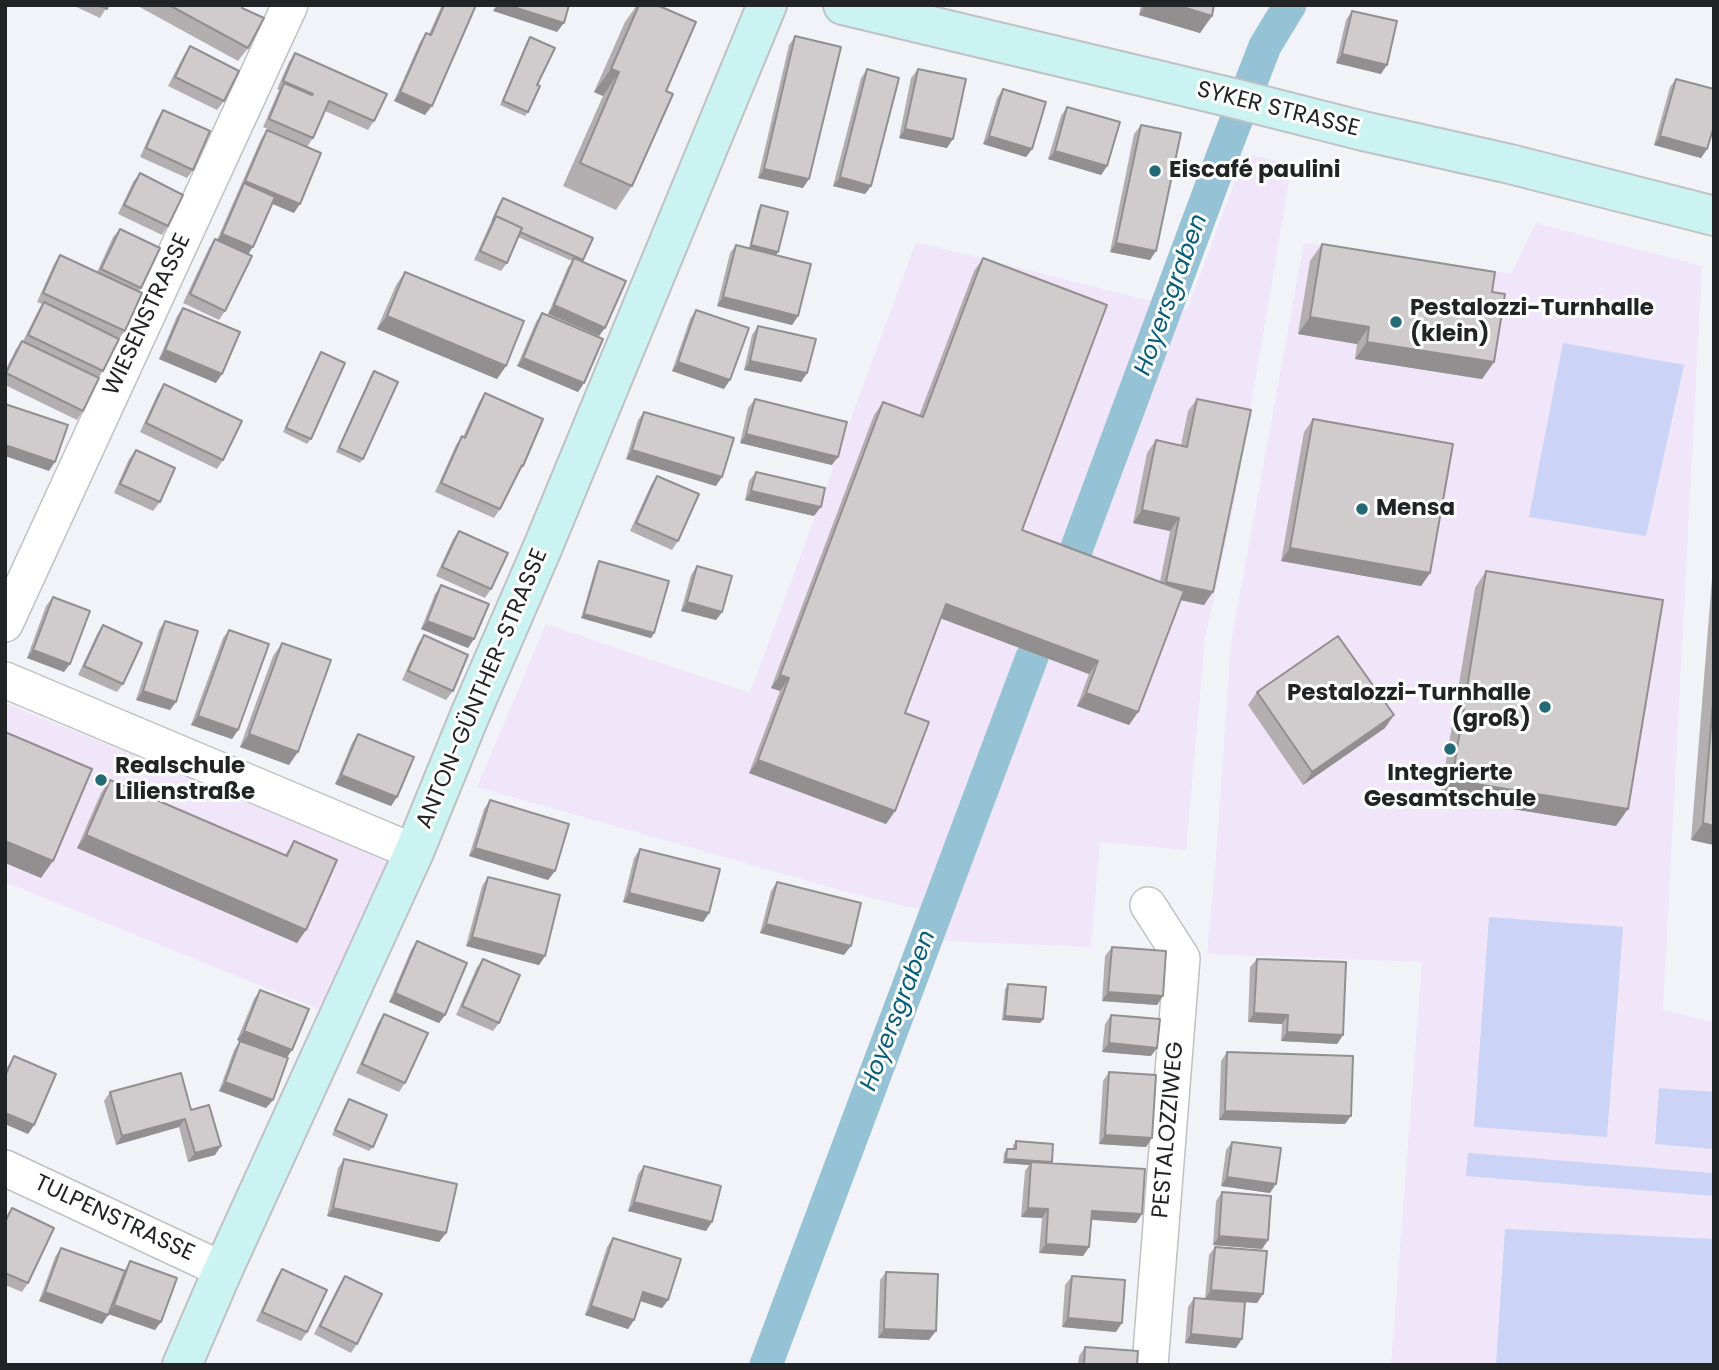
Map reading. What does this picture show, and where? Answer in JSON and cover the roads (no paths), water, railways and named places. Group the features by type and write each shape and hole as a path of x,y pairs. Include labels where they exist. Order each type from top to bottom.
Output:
{"main road":[{"name":"ANTON-GÜNTHER-STRASSE","path":"182,1365 414,852 767,5"},
{"name":"SYKER STRASSE","path":"843,5 1510,164 1714,216"}],"street":[{"name":"WIESENSTRASSE","path":"5,624 290,5"},
{"path":"5,680 414,852"},
{"name":"PESTALOZZIWEG","path":"1148,905 1182,958 1150,1365"},
{"name":"TULPENSTRASSE","path":"5,1168 223,1270"}],"waterway":[{"name":"Hoyersgraben","path":"1076,550 1265,46 1290,5"},
{"name":"Hoyersgraben","path":"766,1365 1032,657"}],"place":[{"name":"Eiscafé paulini","path":"1155,171"},
{"name":"Pestalozzi-Turnhalle (klein)","path":"1396,322"},
{"name":"Mensa","path":"1362,509"},
{"name":"Pestalozzi-Turnhalle (groß)","path":"1545,707"},
{"name":"Integrierte Gesamtschule","path":"1450,749"},
{"name":"Realschule Lilienstraße","path":"101,780"}]}
